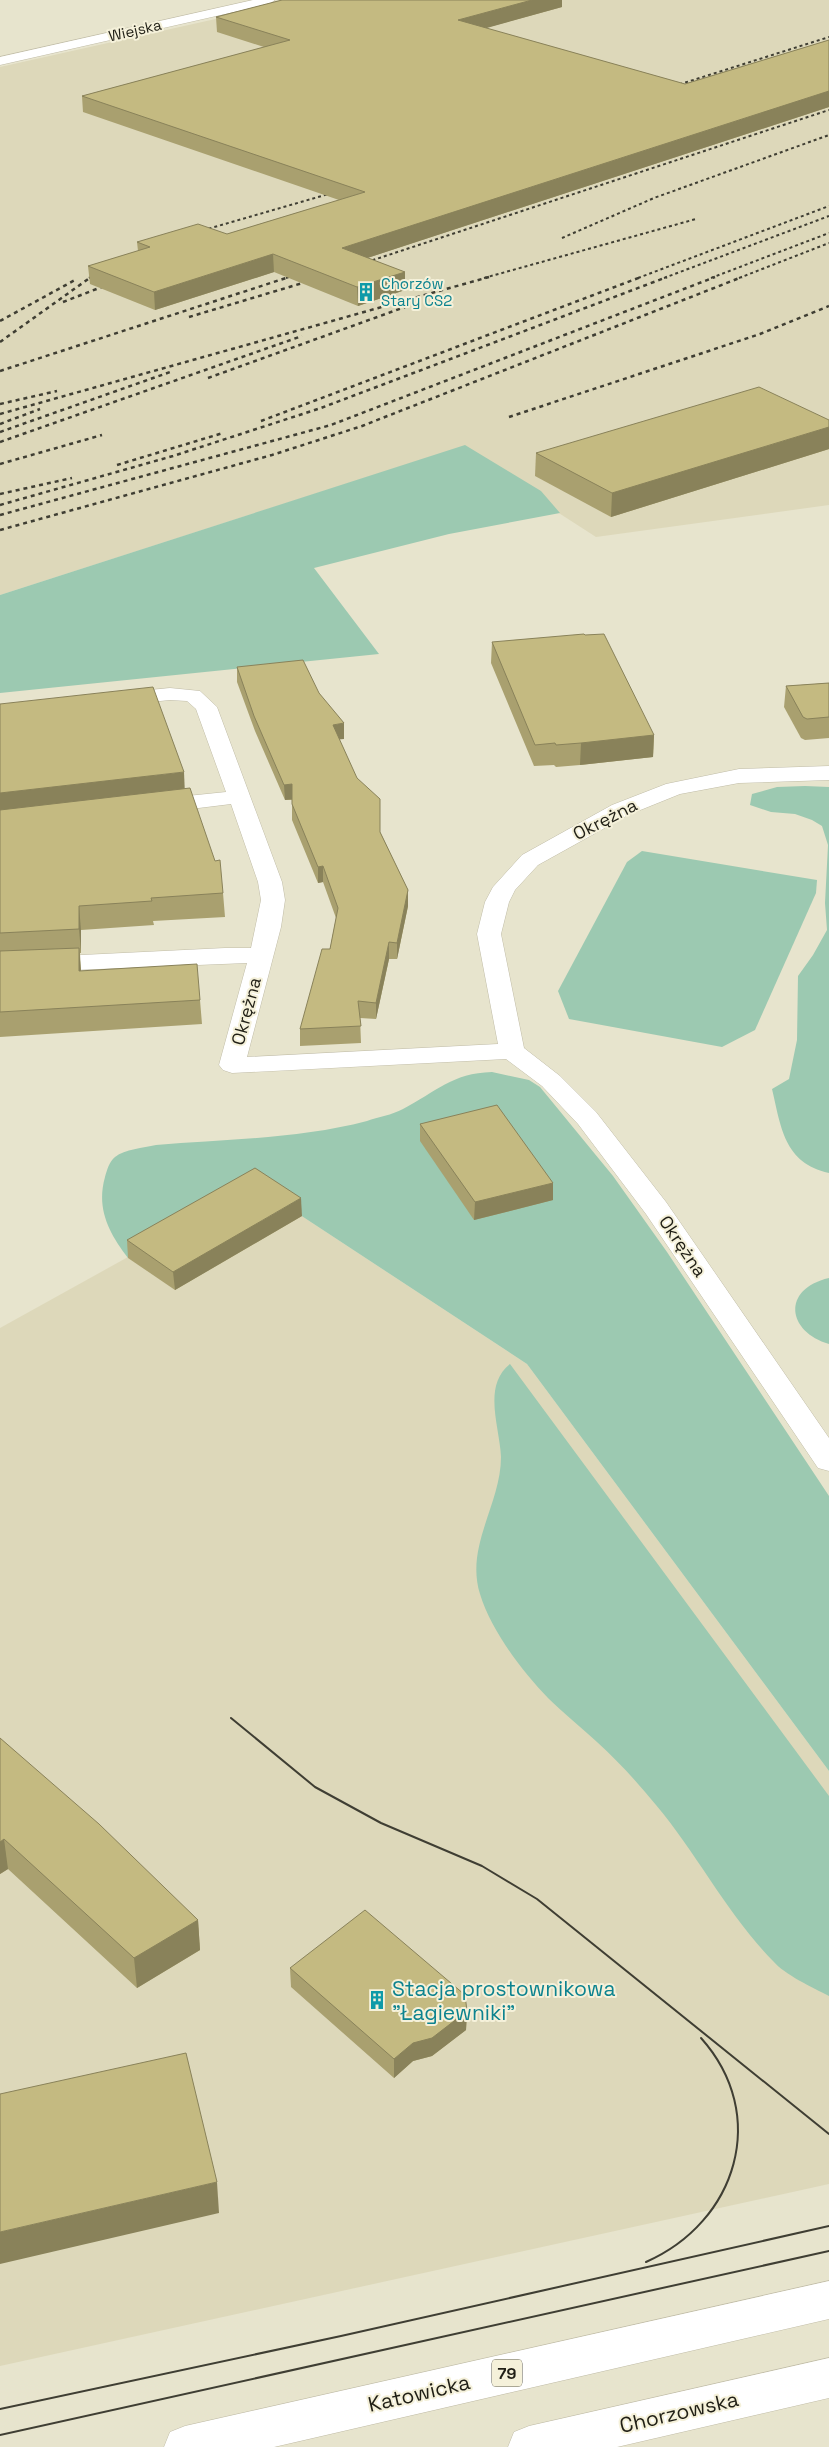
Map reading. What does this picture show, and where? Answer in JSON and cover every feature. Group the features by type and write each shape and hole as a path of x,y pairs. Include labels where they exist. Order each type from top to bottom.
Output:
{"street":[{"name":"Wiejska","path":"0,61 269,0"},
{"name":"Okrężna","path":"101,701 170,694 193,695 206,707 270,882 273,900 261,956 232,1065 512,1051 551,1081 587,1118 656,1208 829,1462"},
{"name":"Okrężna","path":"512,1051 490,934 496,902 505,887 524,866 545,850 620,810 674,789 739,776 811,772 829,773"},
{"path":"139,809 238,797"},
{"path":"0,966 225,955 261,956"},
{"name":"Katowicka","path":"185,2447 829,2300"},
{"name":"Chorzowska","path":"529,2447 829,2378"}],"shaded area":[{"path":"301,0 829,0 829,505 596,537 458,448 0,595 0,67"},
{"path":"256,1186 527,1364 829,1771 829,2184 0,2366 0,1328"}],"green space":[{"path":"465,445 541,491 560,513 449,534 314,568 379,654 0,693 0,595"},
{"path":"777,787 829,787 829,1173 814,1168 802,1161 787,1142 778,1117 772,1089 789,1079 797,1040 798,976 827,930 825,903 828,845 822,826 812,820 795,814 771,812 750,805 752,794"},
{"path":"642,851 817,880 816,893 755,1030 722,1047 569,1019 558,991 627,862"},
{"path":"492,1072 529,1080 540,1087 613,1176 667,1252 829,1496 829,1771 527,1364 256,1186 128,1258 115,1239 106,1220 102,1200 105,1177 111,1161 124,1152 156,1145 262,1138 341,1127 399,1111 455,1080 478,1073"},
{"path":"829,1278 829,1344 815,1338 805,1330 798,1321 795,1311 797,1301 803,1291 813,1284"},
{"path":"510,1364 829,1796 829,1996 784,1971 756,1943 656,1805 613,1757 554,1704 538,1687 508,1649 491,1622 480,1594 477,1559 480,1542 496,1491 501,1457 496,1421 495,1395 502,1373"}],"building":[{"path":"282,0 532,0 458,20 685,84 829,40 829,91 342,248 405,272 357,287 273,254 154,292 88,266 150,247 137,242 198,224 227,234 365,192 82,96 290,40 216,17"},
{"path":"759,387 829,420 829,427 612,493 536,453"},
{"path":"604,634 654,735 581,743 535,745 492,642"},
{"path":"303,660 319,693 344,723 333,725 357,778 380,799 380,832 408,890 397,943 389,942 376,1003 358,1001 361,1026 300,1029 322,949 330,949 338,908 323,866 318,867 292,804 292,784 284,785 254,716 237,667"},
{"path":"829,683 829,717 807,719 803,717 786,686"},
{"path":"153,687 184,772 0,793 0,704"},
{"path":"190,788 215,861 220,860 223,893 151,898 152,901 79,906 79,929 0,933 0,810"},
{"path":"79,948 79,971 197,964 200,1000 0,1012 0,951"},
{"path":"497,1105 553,1183 475,1202 420,1124"},
{"path":"255,1168 301,1198 173,1272 127,1240"},
{"path":"0,1738 99,1824 198,1920 134,1958 4,1839 0,1842"},
{"name":"Stacja prostownikowa \"Łagiewniki\"","path":"365,1910 465,1995 467,2011 432,2038 413,2043 394,2059 290,1968"},
{"path":"186,2053 217,2182 0,2232 0,2094"}],"tram line":[{"path":"231,1718 315,1787 381,1823 482,1866 537,1899 829,2134"},
{"path":"646,2262 677,2244 703,2221 722,2194 734,2164 738,2132 734,2100 722,2068 701,2038"},
{"path":"0,2409 341,2336 829,2226"},
{"path":"0,2435 829,2251"}],"railway":[{"path":"668,88 829,37"},
{"path":"361,264 829,110"},
{"path":"562,238 654,198 829,135"},
{"path":"197,232 339,191"},
{"path":"638,278 829,206"},
{"path":"664,278 829,216"},
{"path":"484,278 696,219"},
{"path":"711,278 829,233"},
{"path":"739,278 829,243"},
{"path":"89,278 100,272"},
{"path":"286,278 302,273"},
{"path":"0,342 91,277"},
{"path":"0,371 289,277"},
{"path":"0,414 489,277"},
{"path":"261,421 641,277"},
{"path":"0,505 173,456 321,408 667,277"},
{"path":"0,515 331,425 715,277"},
{"path":"0,530 272,455 362,426 742,277"},
{"path":"189,317 316,279"},
{"path":"0,321 75,280"},
{"path":"63,302 112,283"},
{"path":"509,417 760,334 829,306"},
{"path":"208,378 405,307"},
{"path":"0,442 302,336"},
{"path":"0,432 173,371"},
{"path":"0,404 57,391"},
{"path":"0,424 40,409"},
{"path":"117,465 223,433"},
{"path":"0,464 102,435"},
{"path":"0,494 72,478"}],"place":[{"name":"Chorzów Stary CS2","path":"366,292"},
{"name":"Stacja prostownikowa \"Łagiewniki\"","path":"377,2000"}]}
